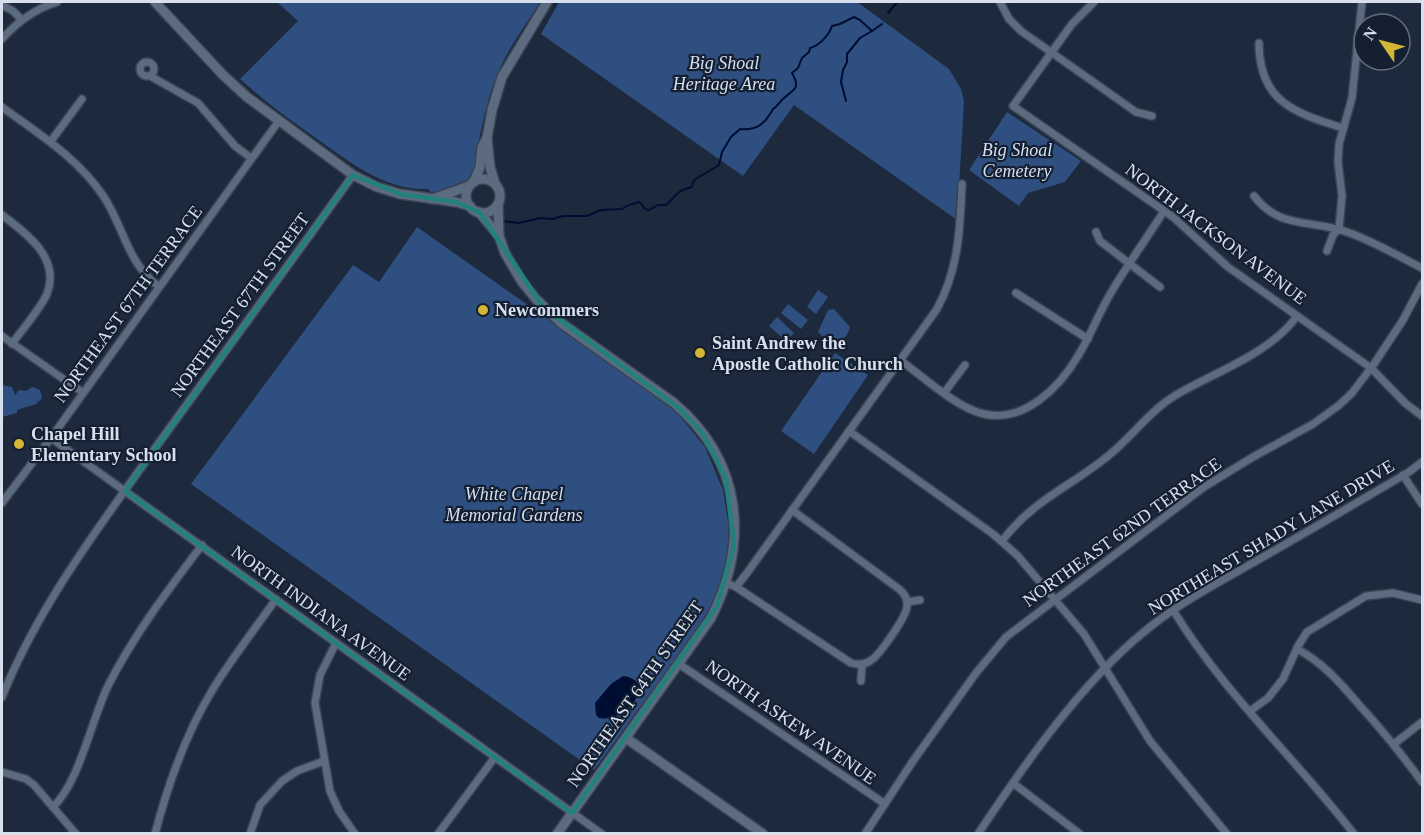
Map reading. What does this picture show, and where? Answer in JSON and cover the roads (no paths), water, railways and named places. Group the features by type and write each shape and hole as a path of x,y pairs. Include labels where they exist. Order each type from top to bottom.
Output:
{"street":[{"path":"2,39 35,11 57,2"},
{"path":"155,2 247,98 353,175 377,187 400,194 470,206 479,212 499,236"},
{"path":"499,236 500,194 489,159 487,138 492,110 502,77 547,2"},
{"path":"1000,2 1005,15 1012,24 1136,112 1152,116"},
{"path":"1051,53 1079,15 1094,2"},
{"path":"1327,251 1333,235 1339,229 1342,196 1338,162 1343,128 1352,98 1362,2"},
{"path":"2,5 22,20"},
{"path":"1259,43 1261,69 1268,87 1276,98 1305,116 1343,128"},
{"name":"NORTH JACKSON AVENUE","path":"1051,53 1013,106 1164,211 1228,267 1371,369 1405,403 1422,416"},
{"path":"150,76 198,103 235,146 251,158"},
{"path":"51,141 82,99"},
{"path":"2,107 51,141 90,178 115,216 136,263 145,276 158,286"},
{"name":"NORTHEAST 67TH TERRACE","path":"2,502 51,438 278,122"},
{"path":"470,206 466,197 480,166 482,147 487,138"},
{"name":"NORTHEAST 67TH STREET","path":"2,697 19,656 75,561 353,175"},
{"path":"432,199 485,179 495,184"},
{"path":"736,587 937,309 949,286 956,262 962,184"},
{"path":"1254,196 1268,212 1285,220 1339,229 1422,268"},
{"path":"479,212 490,211 498,204"},
{"path":"900,360 970,410 987,415 1005,416 1022,411 1046,394 1077,358 1110,293 1164,211"},
{"path":"2,215 26,232 38,245 46,261 50,277 44,299 12,344"},
{"path":"1096,232 1100,241 1160,287"},
{"name":"NORTHEAST 64TH STREET","path":"499,236 515,271 544,308 572,331 674,403 703,434 718,461 731,495 734,545 726,583 711,618 557,834"},
{"name":"NORTHEAST 62ND TERRACE","path":"865,834 976,673 1006,637 1204,487 1329,414 1352,393 1371,369 1403,320 1422,284"},
{"path":"1016,294 1088,339"},
{"path":"1002,542 1014,526 1034,507 1106,458 1158,408 1175,396 1277,339 1297,316"},
{"path":"2,336 82,392"},
{"path":"944,393 965,365"},
{"path":"849,431 1017,555 1084,634 1150,741 1227,834"},
{"name":"NORTH INDIANA AVENUE","path":"51,438 602,834"},
{"name":"NORTHEAST SHADY LANE DRIVE","path":"978,834 1013,783 1105,668 1144,632 1173,610 1403,476 1422,462"},
{"path":"1403,476 1422,504"},
{"path":"726,583 736,587 851,663 870,662 877,656 905,615 907,602 905,595 792,510"},
{"path":"53,807 69,788 96,714 121,662 149,618 202,545"},
{"path":"1250,711 1268,698 1282,679 1307,632 1366,596 1393,593 1422,600"},
{"path":"155,834 182,750 199,714 226,668 276,599"},
{"path":"907,602 920,600"},
{"path":"1173,610 1195,645 1354,834"},
{"path":"336,643 320,675 315,703 324,761 334,801 345,821 356,834"},
{"path":"1296,649 1329,670 1394,744 1422,782"},
{"name":"NORTH ASKEW AVENUE","path":"679,664 885,804"},
{"path":"861,681 862,664"},
{"path":"1394,744 1422,722"},
{"path":"626,738 763,834"},
{"path":"438,834 495,757"},
{"path":"250,834 260,806 282,781 297,771 324,761"},
{"path":"2,772 26,779 34,784 76,834"},
{"path":"1013,783 1080,834"}],"waterway":[{"path":"888,13 897,2"},
{"path":"503,221 519,223 540,218 587,216 601,210 622,209 640,202 645,209 649,210 658,205 666,205 679,192 692,187 694,180 719,165 722,152 731,137 740,129 755,128 767,119 782,99 795,88 796,82 792,73 798,68 802,58 810,48 823,40 832,26 854,17 872,31 882,24"},
{"path":"846,101 841,82 847,54 860,38 872,31"}],"place":[{"name":"Newcommers","path":"483,310"},
{"name":"Saint Andrew the Apostle Catholic Church","path":"700,353"},
{"name":"Chapel Hill Elementary School","path":"19,444"}],"park label":[{"name":"Big Shoal Heritage Area","path":"724,73"},
{"name":"Big Shoal Cemetery","path":"1017,160"},
{"name":"White Chapel Memorial Gardens","path":"514,504"}]}
